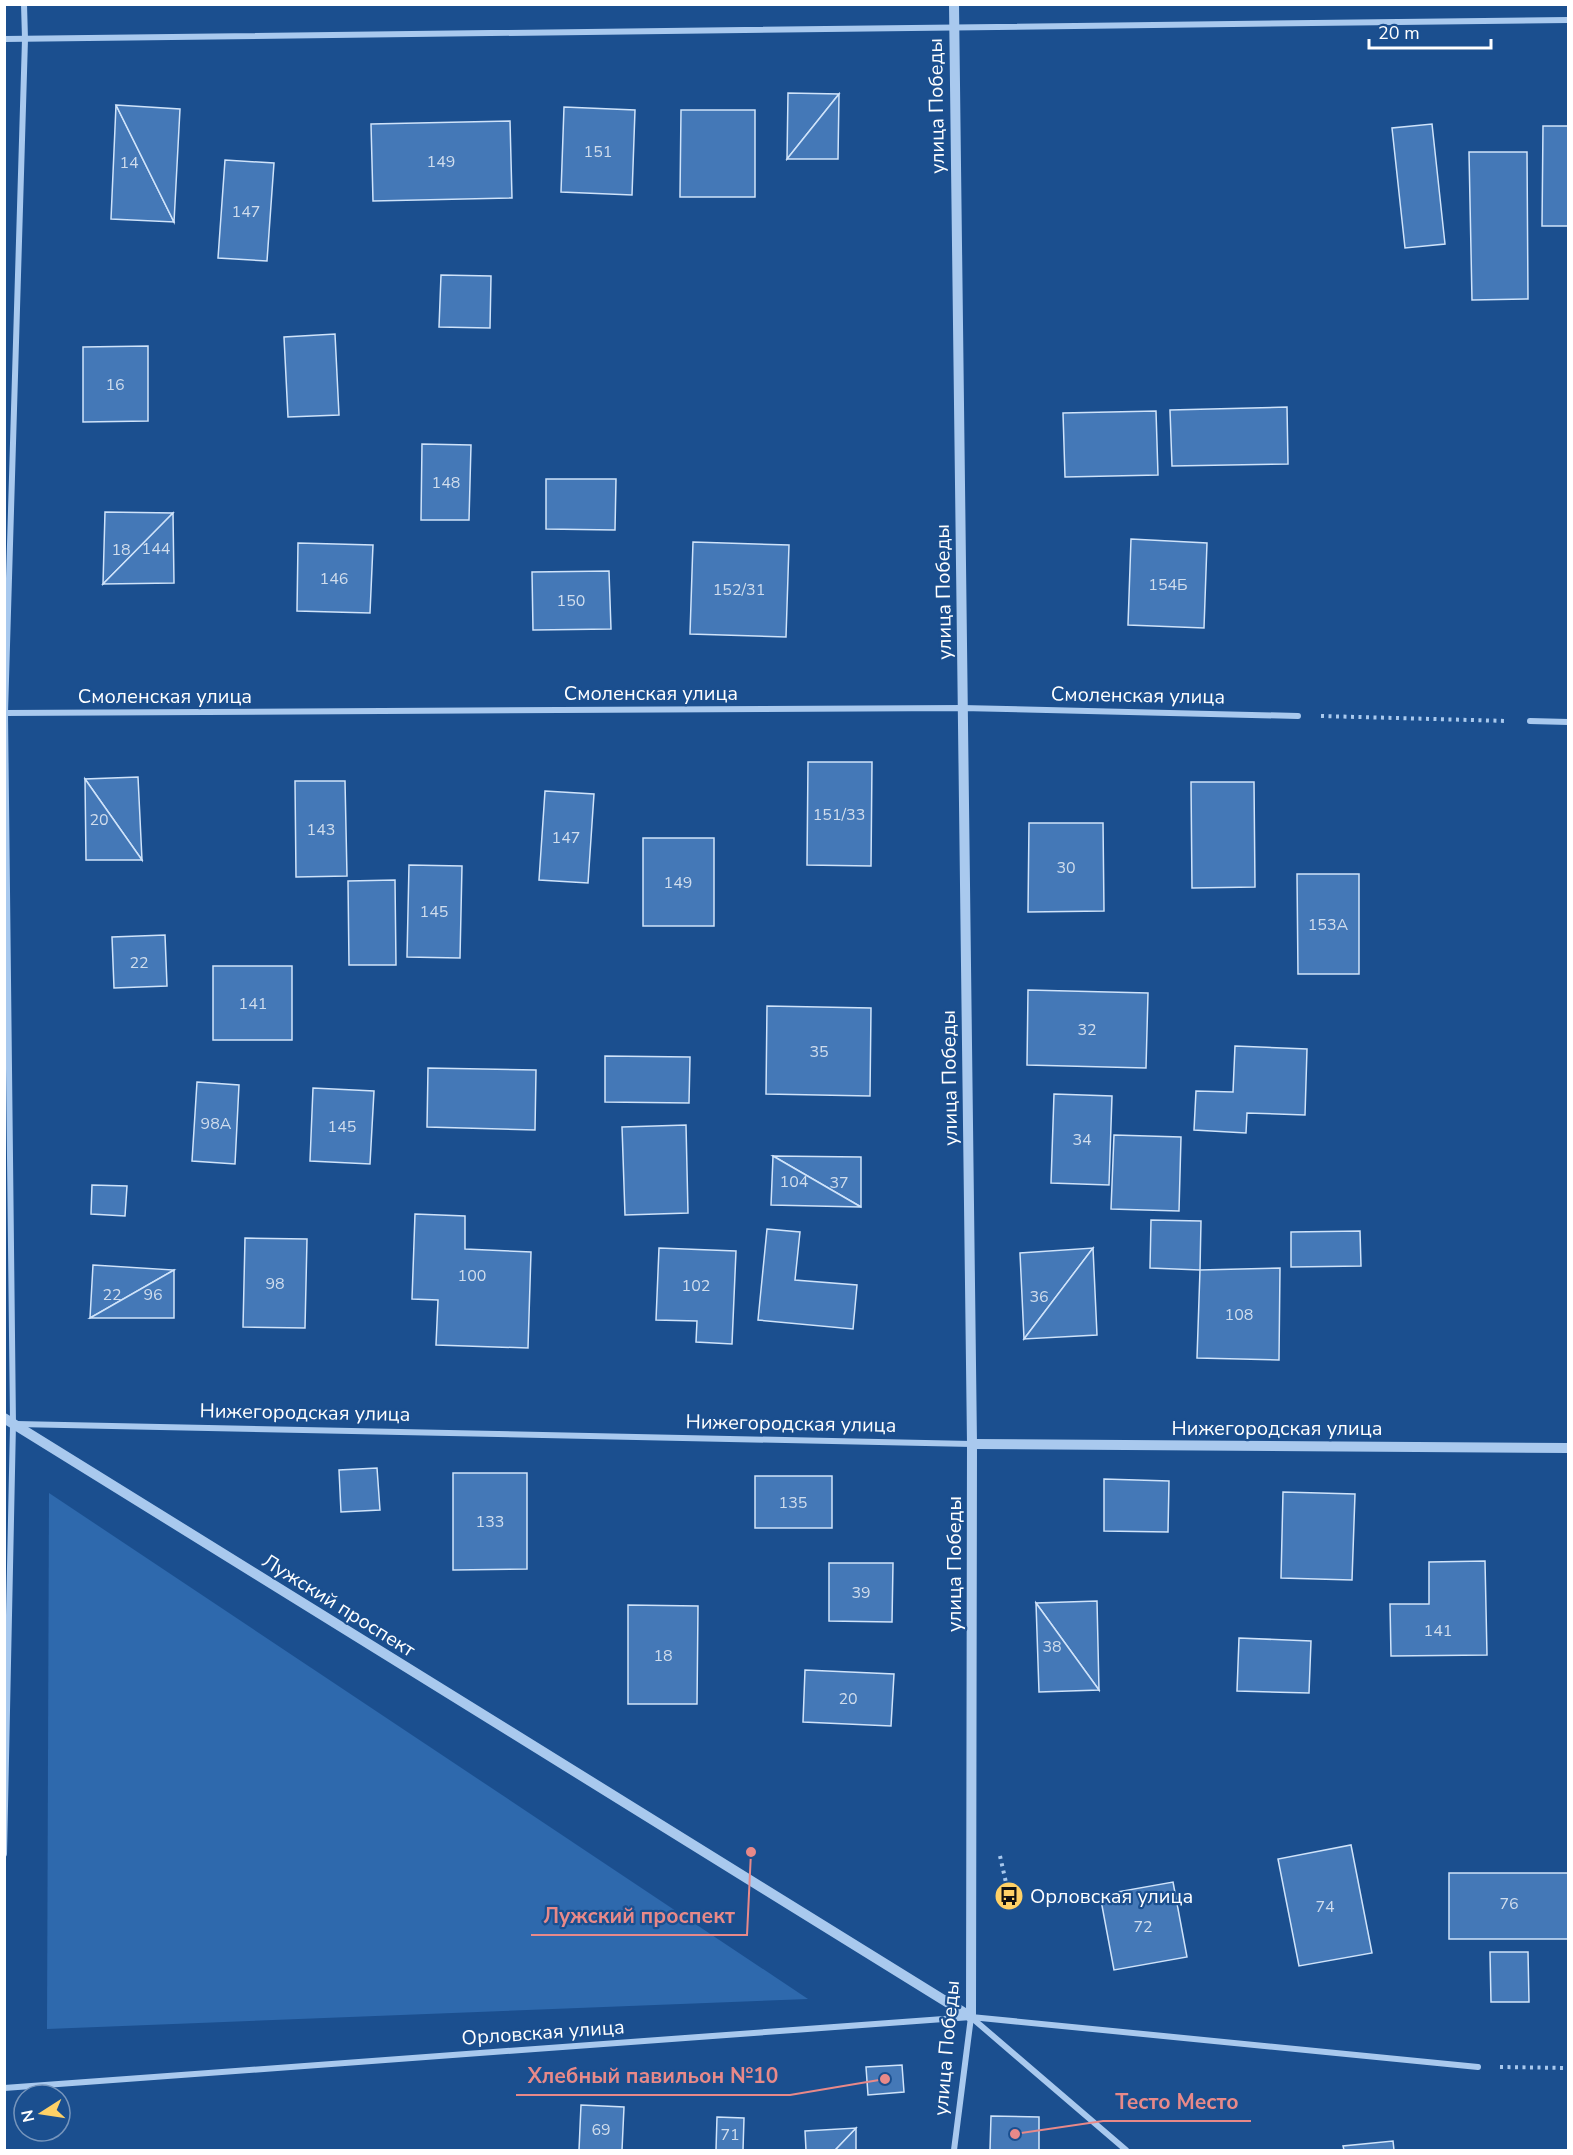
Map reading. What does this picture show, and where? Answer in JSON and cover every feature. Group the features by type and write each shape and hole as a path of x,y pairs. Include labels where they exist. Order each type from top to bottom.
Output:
{"street":[{"path":"4,1854 9,1421 5,713 26,39 24,4"},
{"name":"улица Победы","path":"954,4 972,1444 971,2017 954,2151"},
{"path":"4,39 1569,20"},
{"name":"Смоленская улица","path":"5,713 962,708 1298,716"},
{"path":"1530,722 1569,722"},
{"name":"Нижегородская улица","path":"9,1421 972,1444 1569,1448"},
{"name":"Лужский проспект","path":"9,1421 971,2017 1126,2151"},
{"name":"Орловская улица","path":"4,2088 971,2017 1478,2067"}],"path":[{"path":"1298,716 1530,722"},
{"path":"1478,2067 1569,2068"}],"shaded area":[{"path":"49,1493 808,1999 47,2029"}],"building":[{"path":"788,93 839,94 787,159"},
{"path":"839,94 838,159 787,159"},
{"path":"116,105 174,222 111,219"},
{"path":"116,105 180,109 174,222"},
{"path":"564,107 635,110 632,195 561,192"},
{"path":"681,110 755,110 755,197 680,197"},
{"path":"510,121 512,198 373,201 371,124"},
{"path":"1432,124 1445,244 1405,248 1392,128"},
{"path":"1543,126 1568,126 1568,226 1542,226"},
{"path":"1469,152 1527,152 1528,299 1472,300"},
{"path":"225,160 274,163 267,261 218,258"},
{"path":"441,275 491,276 490,328 439,327"},
{"path":"335,334 339,415 288,417 284,337"},
{"path":"148,346 148,421 83,422 83,347"},
{"path":"1287,407 1288,464 1172,466 1170,410"},
{"path":"1156,411 1158,475 1065,477 1063,413"},
{"path":"422,444 471,445 469,520 421,520"},
{"path":"546,479 616,479 615,530 546,529"},
{"path":"105,512 173,513 103,584"},
{"path":"173,513 174,583 103,584"},
{"path":"1131,539 1207,543 1204,628 1128,625"},
{"path":"693,542 789,545 786,637 690,634"},
{"path":"298,543 373,545 370,613 297,611"},
{"path":"609,571 611,629 533,630 532,572"},
{"path":"808,762 872,762 871,866 807,865"},
{"path":"138,777 142,860 85,779"},
{"path":"85,779 142,860 86,860"},
{"path":"295,781 345,781 347,876 296,877"},
{"path":"1191,782 1254,782 1255,887 1192,888"},
{"path":"545,791 594,794 588,883 539,880"},
{"path":"1029,823 1103,823 1104,911 1028,912"},
{"path":"643,838 714,838 714,926 643,926"},
{"path":"409,865 462,866 460,958 407,957"},
{"path":"1297,874 1359,874 1359,974 1298,974"},
{"path":"395,880 396,965 349,965 348,881"},
{"path":"165,935 167,986 114,988 112,937"},
{"path":"213,966 292,966 292,1040 213,1040"},
{"path":"1028,990 1148,993 1146,1068 1027,1065"},
{"path":"767,1006 871,1008 870,1096 766,1094"},
{"path":"1235,1046 1307,1049 1305,1115 1247,1113 1246,1133 1194,1130 1196,1091 1233,1092"},
{"path":"605,1056 690,1057 689,1103 605,1102"},
{"path":"428,1068 536,1070 535,1130 427,1127"},
{"path":"197,1082 239,1085 235,1164 192,1161"},
{"path":"313,1088 374,1091 370,1164 310,1161"},
{"path":"1054,1094 1112,1096 1109,1185 1051,1183"},
{"path":"686,1125 688,1213 625,1215 622,1127"},
{"path":"1114,1135 1181,1137 1179,1211 1111,1209"},
{"path":"773,1156 861,1157 861,1207"},
{"path":"773,1156 861,1207 771,1205"},
{"path":"92,1185 127,1186 125,1216 91,1214"},
{"path":"415,1214 465,1216 465,1249 531,1252 528,1348 436,1345 438,1300 412,1299"},
{"path":"1151,1220 1201,1221 1200,1270 1150,1268"},
{"path":"767,1229 800,1232 795,1280 857,1285 853,1329 758,1320"},
{"path":"1360,1231 1361,1266 1291,1267 1291,1232"},
{"path":"245,1238 307,1239 305,1328 243,1327"},
{"path":"659,1248 736,1251 732,1344 696,1342 697,1321 656,1320"},
{"path":"1093,1248 1024,1339 1020,1253"},
{"path":"1093,1248 1097,1335 1024,1339"},
{"path":"93,1265 174,1270 90,1318"},
{"path":"1280,1268 1279,1360 1197,1358 1200,1270"},
{"path":"174,1270 174,1318 90,1318"},
{"path":"377,1468 380,1510 341,1512 339,1470"},
{"path":"453,1473 527,1473 527,1569 453,1570"},
{"path":"755,1476 832,1476 832,1528 755,1528"},
{"path":"1104,1479 1169,1481 1168,1532 1104,1531"},
{"path":"1283,1492 1355,1494 1352,1580 1281,1578"},
{"path":"1485,1561 1487,1655 1391,1656 1390,1604 1429,1604 1429,1562"},
{"path":"829,1563 893,1563 892,1622 829,1621"},
{"path":"1097,1601 1099,1690 1036,1603"},
{"path":"1036,1603 1099,1690 1039,1692"},
{"path":"628,1605 698,1606 697,1704 628,1704"},
{"path":"1239,1638 1311,1641 1309,1693 1237,1691"},
{"path":"805,1670 894,1674 891,1726 803,1722"},
{"path":"1351,1845 1372,1953 1299,1966 1278,1859"},
{"path":"1449,1873 1568,1873 1568,1939 1449,1939"},
{"path":"1173,1882 1187,1957 1114,1970 1100,1895"},
{"path":"1490,1952 1528,1952 1529,2002 1491,2002"},
{"path":"902,2065 904,2092 868,2095 866,2067"},
{"path":"581,2105 624,2107 622,2150 579,2150"},
{"path":"991,2116 1039,2117 1039,2150 990,2150"},
{"path":"717,2117 744,2118 743,2150 716,2150"},
{"path":"856,2128 856,2150 835,2150"},
{"path":"856,2128 835,2150 806,2150 805,2131"},
{"path":"1393,2141 1394,2150 1344,2150 1343,2146"}],"place":[{"name":"Лужский проспект","path":"751,1852"},
{"name":"Орловская улица","path":"1009,1896"},
{"name":"Хлебный павильон №10","path":"885,2079"},
{"name":"Тесто Место","path":"1015,2134"}]}
